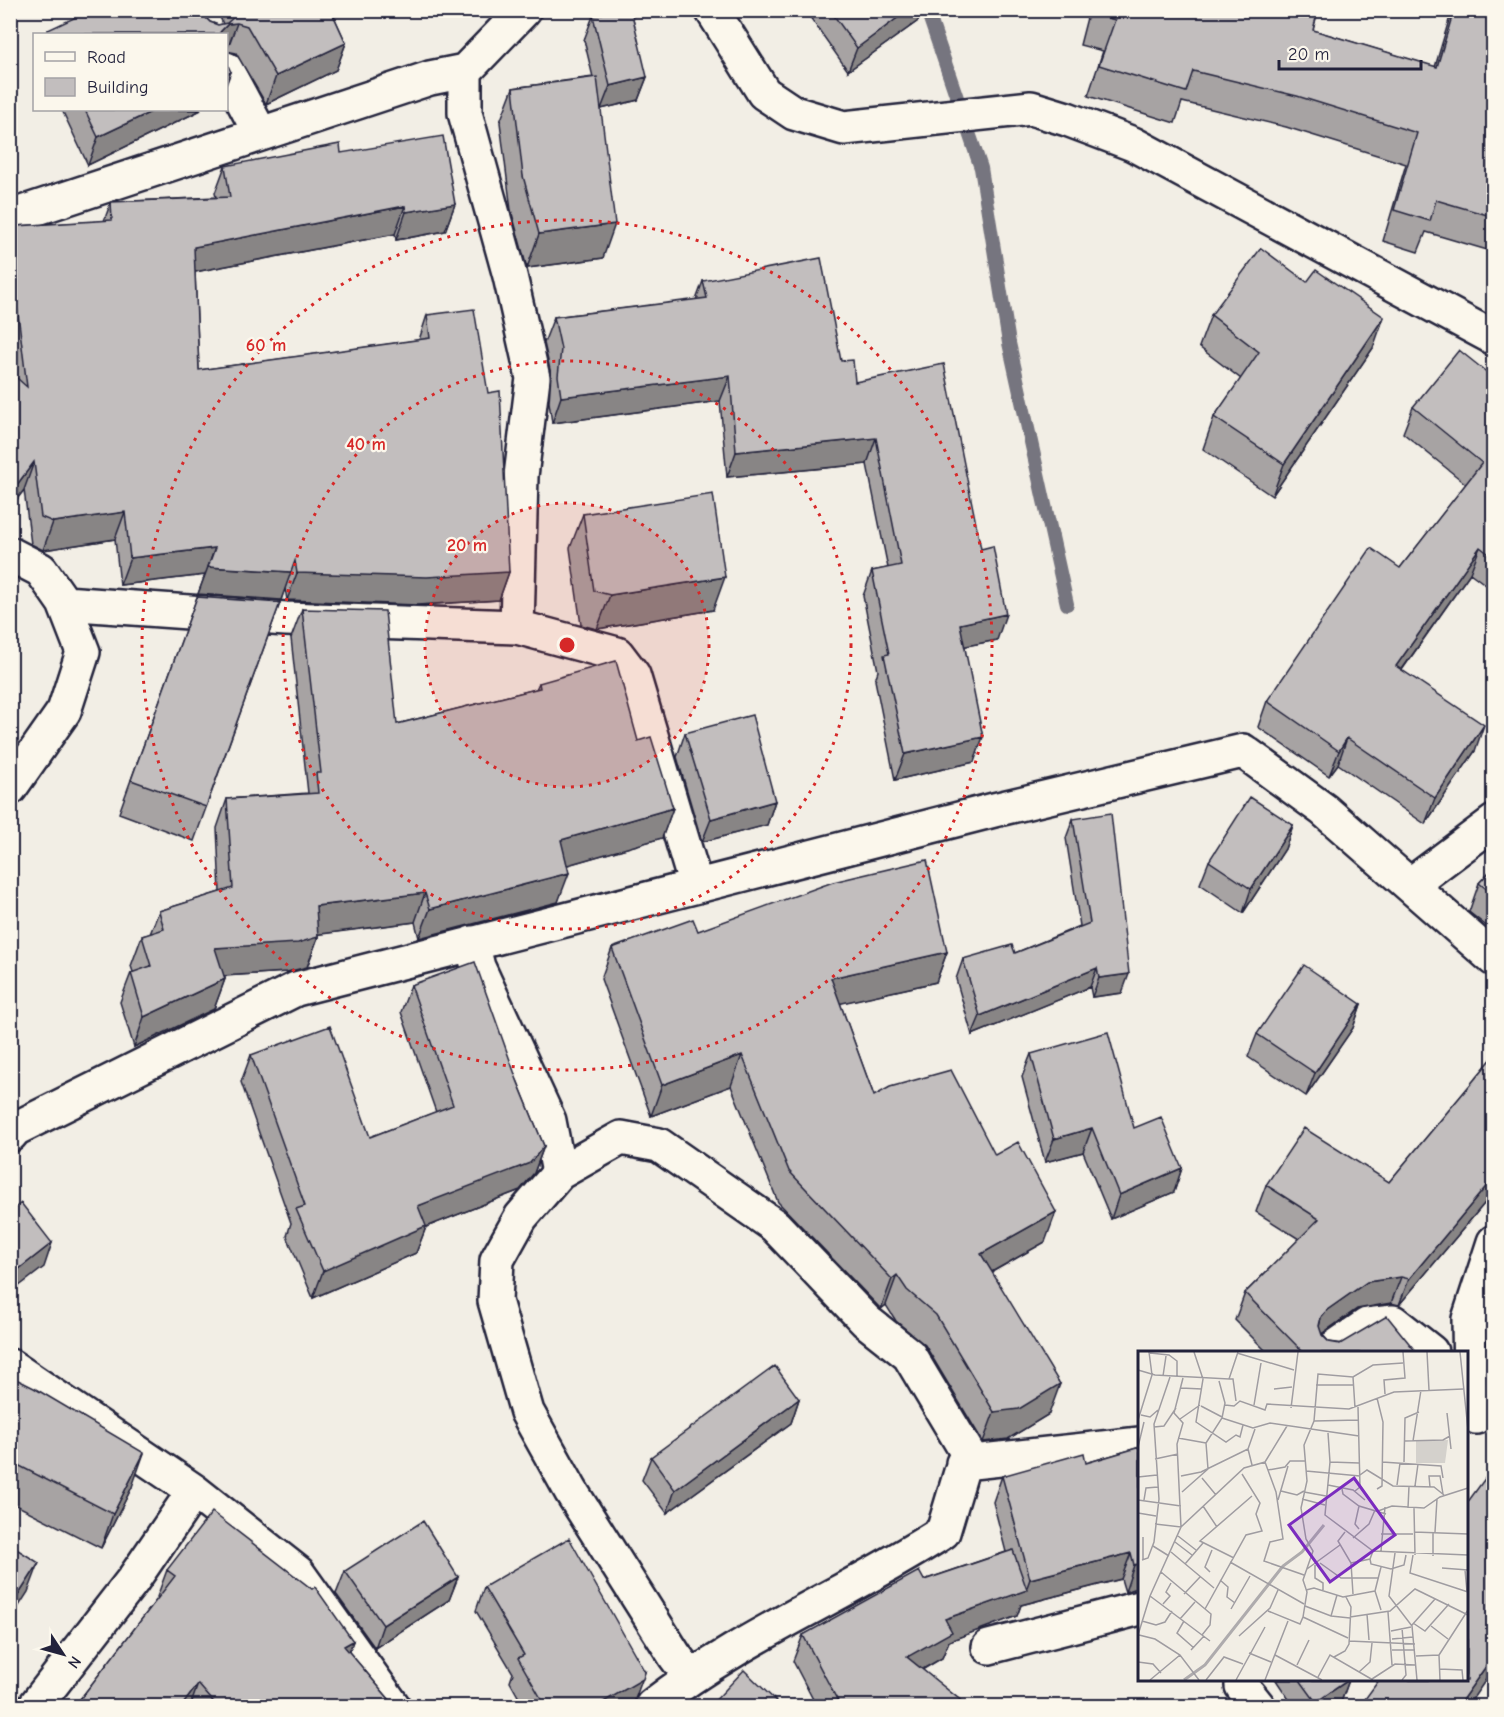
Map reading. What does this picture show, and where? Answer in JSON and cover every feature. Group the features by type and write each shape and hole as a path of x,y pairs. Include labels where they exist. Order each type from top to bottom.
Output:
{"street":[{"path":"10,218 430,78 465,71 524,10"},
{"path":"712,10 764,93 794,113 844,128 1031,108 1067,119 1132,144 1494,338"},
{"path":"465,71 465,113 510,276 533,378 521,476 517,627"},
{"path":"228,73 260,133"},
{"path":"10,554 41,570 64,603 83,652 64,711 10,788"},
{"path":"64,603 286,620 517,627 617,654 633,675 696,886"},
{"path":"12,1129 296,989 994,810 1243,751 1324,810 1494,959"},
{"path":"1410,885 1494,822"},
{"path":"472,944 478,967 549,1121 559,1173"},
{"path":"652,1707 690,1676 893,1565 943,1532 967,1452 909,1355 866,1320 775,1226 688,1163 659,1145 621,1138 559,1173 521,1217 497,1260 495,1301 526,1412 571,1491 690,1676"},
{"path":"1475,1401 1469,1318 1494,1242"},
{"path":"1331,1351 1366,1325 1393,1322 1429,1351"},
{"path":"10,1366 194,1491 298,1573 393,1707"},
{"path":"963,1463 1138,1444"},
{"path":"36,1707 133,1580 194,1491"},
{"path":"989,1647 1138,1609"},
{"path":"1242,1681 1242,1686 1258,1707"}],"building":[{"path":"91,10 200,10 210,22 218,25 227,23 235,16 237,10 331,10 346,43 276,76 247,26 237,23 228,24 220,33 50,33 48,30"},
{"path":"616,10 631,10 647,77 610,86 593,16"},
{"path":"830,10 908,10 857,48"},
{"path":"1092,10 1318,10 1313,30 1437,67 1454,10 1494,10 1494,217 1436,200 1430,221 1394,210 1417,133 1297,96 1193,71 1186,92 1099,65 1115,20 1091,13"},
{"path":"597,77 615,224 539,234 523,176 513,88"},
{"path":"85,111 153,111 98,137"},
{"path":"443,136 455,204 406,212 405,206 194,247 199,370 430,338 427,315 474,309 488,393 500,391 509,572 427,577 297,573 295,561 291,572 208,567 215,548 130,558 125,512 53,522 41,517 34,462 10,494 10,372 27,387 12,265 17,264 16,226 112,220 111,202 230,197 225,166 340,144 341,153"},
{"path":"1261,248 1307,282 1316,270 1384,317 1284,464 1214,417 1259,352 1211,315"},
{"path":"821,258 841,361 853,360 855,382 944,364 981,549 993,546 1006,614 960,624 983,737 905,754 884,655 889,654 872,571 901,565 876,438 736,452 730,376 561,397 558,376 561,349 554,317 707,298 703,281"},
{"path":"1459,350 1494,378 1494,558 1480,547 1396,666 1484,725 1435,798 1347,738 1339,751 1267,701 1371,548 1400,568 1482,463 1413,407"},
{"path":"713,494 725,577 610,595 594,591 583,514"},
{"path":"197,597 280,603 206,807 131,780"},
{"path":"302,609 385,611 397,724 540,688 539,683 616,661 638,741 651,737 673,808 561,840 569,873 430,909 425,893 316,906 318,937 298,943 215,948 225,979 144,1017 131,973 151,966 142,936 164,929 159,911 233,888 227,799 318,793 316,773 321,773"},
{"path":"752,715 775,801 711,819 685,733"},
{"path":"1250,797 1293,825 1251,889 1209,861"},
{"path":"1111,813 1129,974 1099,978 1097,968 980,1016 963,959 1012,945 1015,953 1090,923 1073,819"},
{"path":"927,860 947,952 831,978 874,1096 890,1087 951,1070 995,1155 1018,1142 1056,1212 981,1254 1060,1384 1019,1409 994,1412 936,1315 907,1290 897,1275 892,1279 789,1171 742,1055 662,1085 612,948 693,919 698,931 833,882"},
{"path":"1494,867 1494,895 1479,883"},
{"path":"475,962 517,1080 544,1146 530,1163 418,1206 426,1226 323,1271 296,1209 305,1206 251,1055 330,1026 370,1137 453,1105 411,985"},
{"path":"1304,965 1361,1004 1315,1073 1257,1034"},
{"path":"1108,1032 1134,1128 1161,1117 1182,1168 1119,1195 1092,1128 1054,1139 1031,1054"},
{"path":"1494,1056 1494,1177 1409,1279 1401,1277 1367,1282 1327,1310 1321,1317 1319,1326 1322,1335 1329,1342 1340,1344 1387,1316 1415,1351 1302,1351 1245,1293 1319,1219 1266,1185 1304,1128 1389,1182"},
{"path":"21,1203 52,1243 10,1276 10,1212"},
{"path":"775,1366 799,1399 675,1490 651,1457"},
{"path":"10,1376 144,1453 113,1514 10,1461"},
{"path":"1138,1448 1138,1564 1134,1565 1131,1553 1030,1579 1002,1476 1084,1453 1086,1463"},
{"path":"1492,1469 1494,1470 1494,1655 1462,1700 1460,1707 1362,1707 1378,1681 1468,1681 1468,1502"},
{"path":"212,1512 312,1589 315,1587 353,1641 344,1646 389,1699 381,1707 218,1707 198,1684 181,1707 74,1707 175,1576 167,1570"},
{"path":"423,1521 458,1577 383,1625 345,1571"},
{"path":"569,1538 645,1672 643,1679 595,1707 546,1707 518,1658 524,1655 484,1587"},
{"path":"10,1545 39,1563 10,1608"},
{"path":"1013,1550 1027,1590 945,1619 952,1632 907,1657 969,1707 841,1707 803,1635 919,1571 924,1580"},
{"path":"744,1670 782,1707 709,1707"},
{"path":"1301,1681 1347,1681 1316,1702"}],"waterway":[{"path":"927,10 981,168 1009,343 1067,604"}]}
